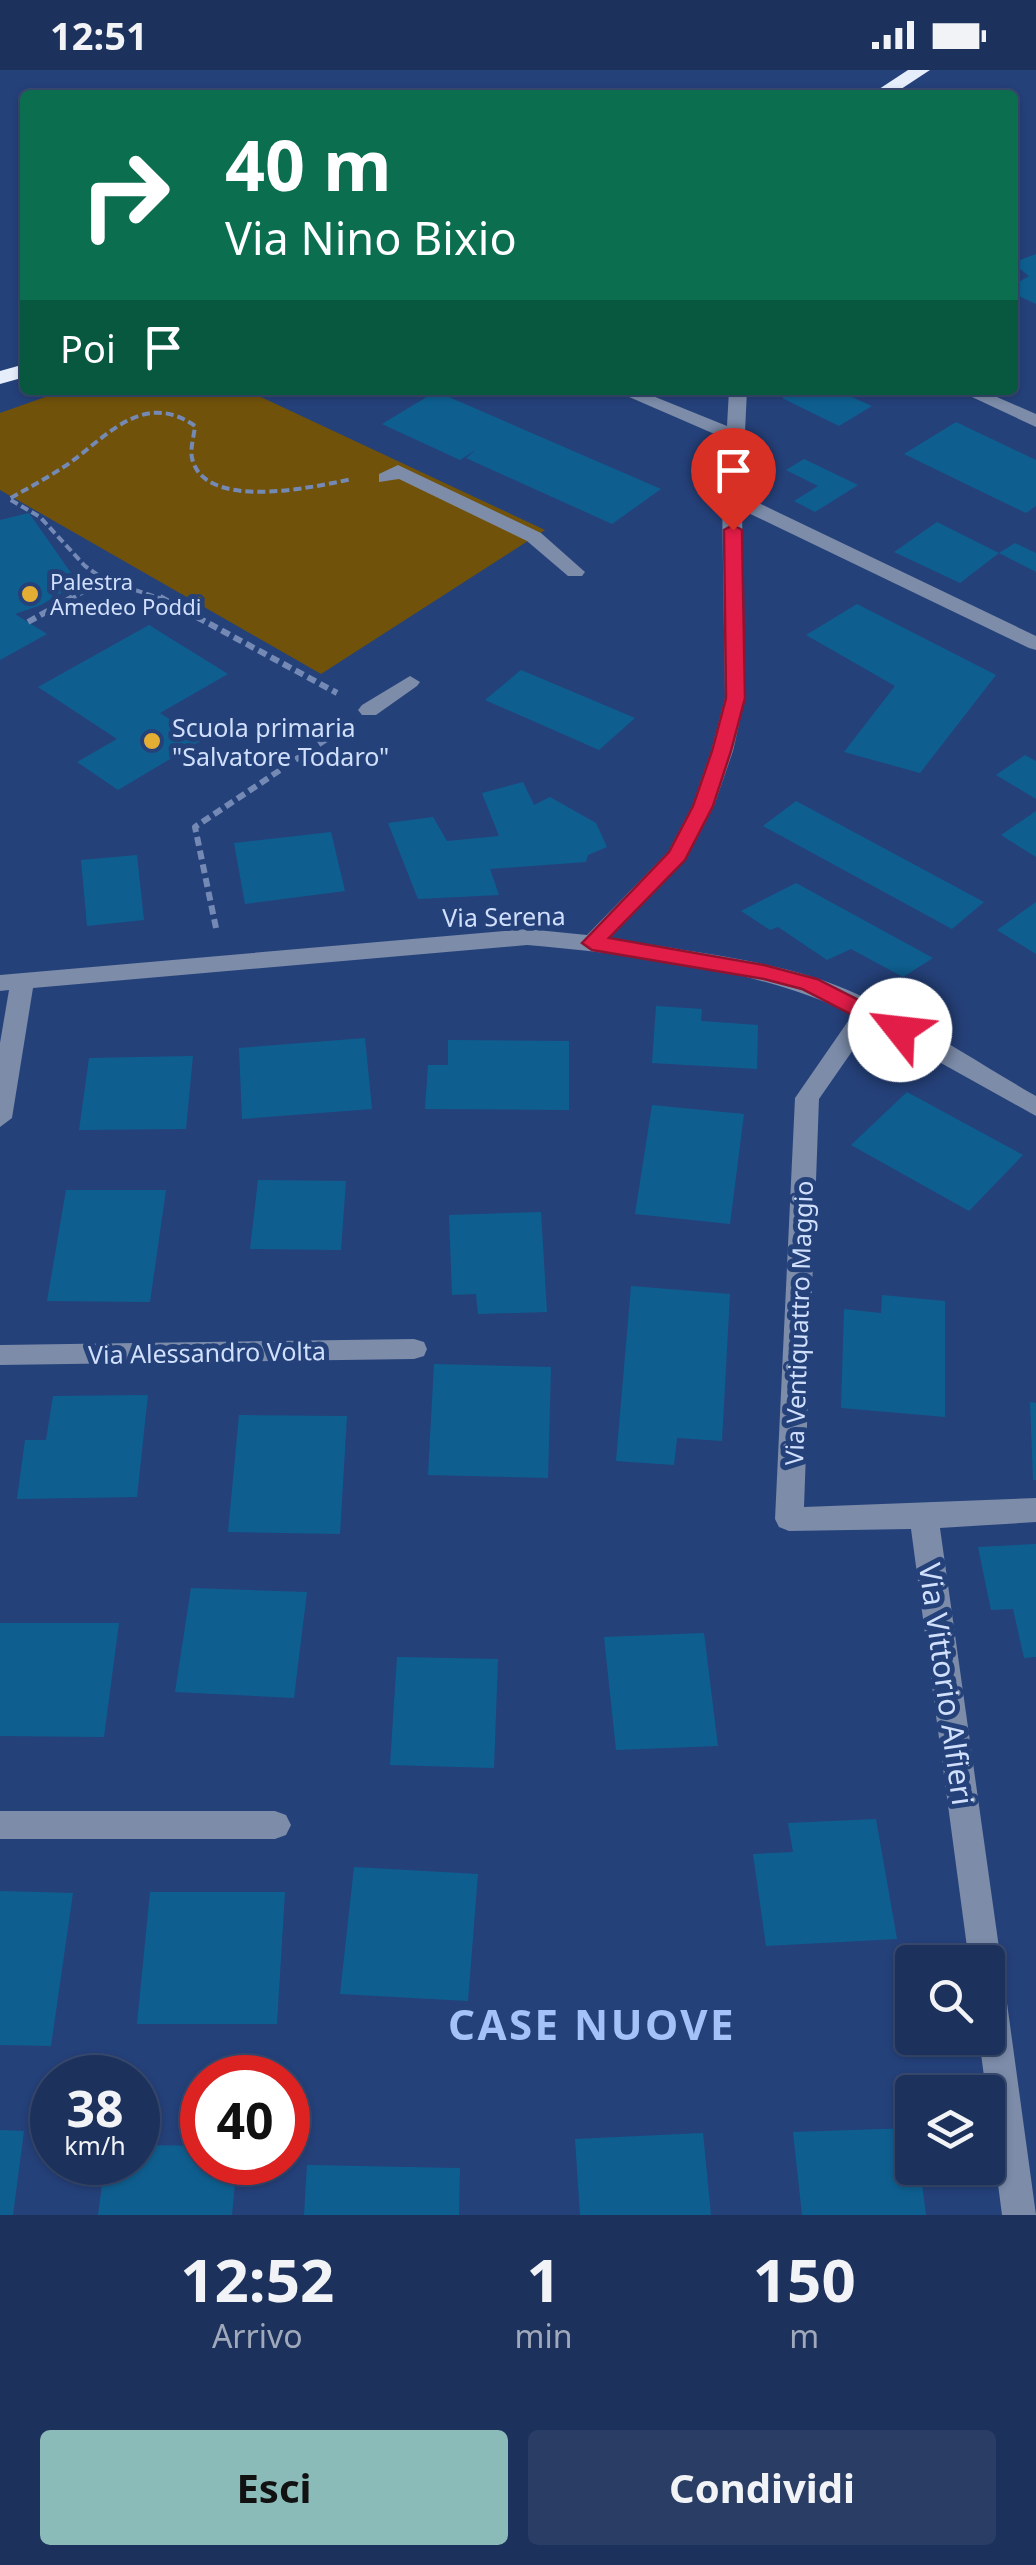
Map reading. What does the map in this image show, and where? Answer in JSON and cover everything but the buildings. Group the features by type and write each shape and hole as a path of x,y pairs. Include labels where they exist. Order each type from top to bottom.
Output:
{"highway":[{"path":"887,90 921,70"}],"street":[{"path":"634,395 735,436"},
{"path":"592,943 678,856 703,806 722,751 735,698 732,498 738,395"},
{"path":"977,395 1036,421"},
{"path":"386,478 398,470 534,536 574,572"},
{"path":"732,498 1036,644"},
{"path":"369,710 410,682"},
{"name":"Via Serena","path":"11,982 223,960 527,938 592,943 764,972 809,984 867,1011 1036,1106"},
{"path":"0,1118 11,982"},
{"name":"Via Ventiquattro Maggio","path":"867,1011 807,1098 789,1518 924,1516"},
{"name":"Via Alessandro Volta","path":"0,1355 414,1348"},
{"path":"924,1516 1036,1510"},
{"name":"Via Vittorio Alfieri","path":"924,1516 983,1945"},
{"path":"0,1825 275,1825"},
{"path":"998,2055 1019,2215"}],"path":[{"path":"223,960 195,827 369,710 156,595 105,580 40,517 9,499 70,463 121,422 140,414 186,418 195,426 192,459 201,476 242,490 289,492 360,478 386,478"},
{"path":"28,622 105,580"}],"shaded area":[{"path":"51,395 257,395 545,530 321,674 0,490 0,413"}],"place":[{"name":"Palestra Amedeo Poddi","path":"30,594"},
{"name":"Scuola primaria \"Salvatore Todaro\"","path":"152,741"}],"district":[{"name":"CASE NUOVE","path":"592,2023"}],"route":[{"path":"733,530 735,698 722,751 703,806 678,856 592,943 764,972 809,984 900,1030"}]}
